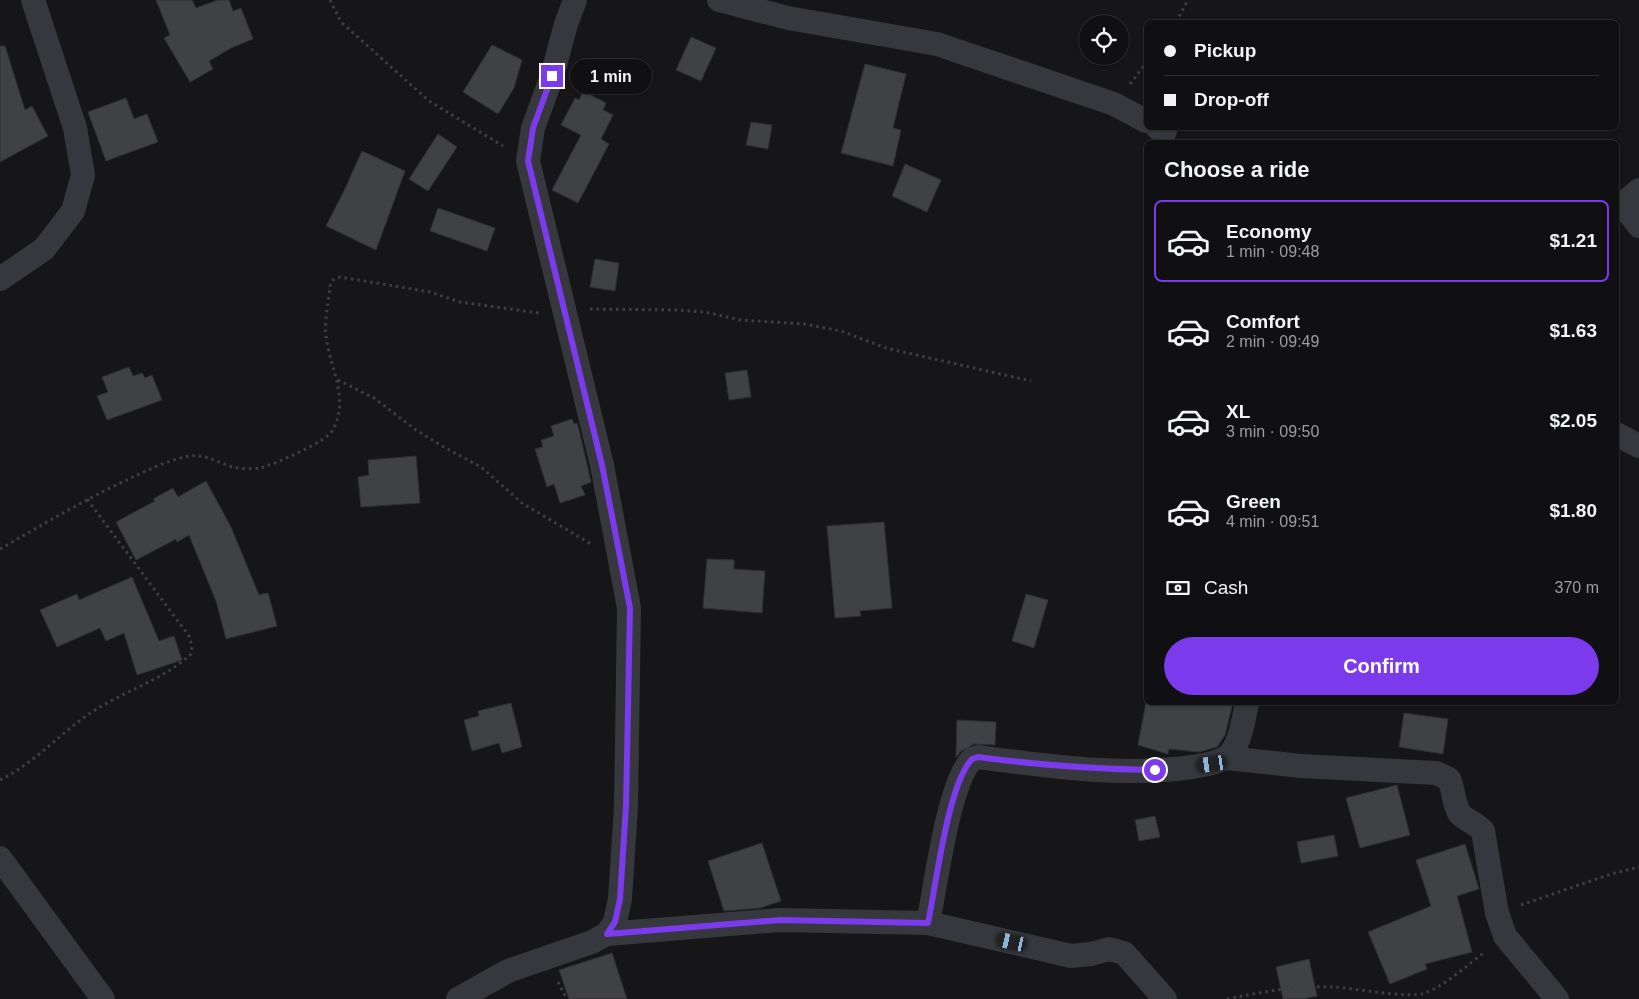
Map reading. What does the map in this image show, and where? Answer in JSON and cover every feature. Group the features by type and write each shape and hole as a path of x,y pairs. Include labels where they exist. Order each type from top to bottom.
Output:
{"street":[{"path":"0,279 44,249 73,212 82,175 74,128 33,0"},
{"path":"575,0 566,24 552,76 533,128 528,161 563,311 600,456 630,608 626,806 620,899 615,922 607,934"},
{"path":"719,0 788,18 937,44 1114,104 1144,120"},
{"path":"1626,202 1639,226"},
{"path":"1619,436 1639,446"},
{"path":"1227,758 1236,745 1246,705"},
{"path":"928,923 952,803 960,779 972,759 978,757 1034,765 1171,770 1212,764 1227,758 1300,766 1436,773 1449,779 1454,789 1458,812 1465,819 1478,825 1483,831 1497,913 1505,936 1557,999"},
{"path":"0,858 103,999"},
{"path":"458,999 508,971 592,942 607,934 780,920 928,923 1071,956 1091,954 1109,949 1124,953 1165,999"}],"path":[{"path":"330,0 341,22 429,101 528,161"},
{"path":"1177,20 1188,0"},
{"path":"0,549 87,499 152,468 190,456 204,456 235,468 260,468 286,458 318,442 332,432 339,413 338,380 329,354 326,333 330,286 333,280 340,277 430,292 460,302 563,311 705,312 741,320 805,324 841,331 886,348 1031,382"},
{"path":"338,380 374,398 416,430 481,467 522,503 542,516 622,562"},
{"path":"0,780 26,765 93,711 166,673 191,654 192,646 189,636 87,499"},
{"path":"1497,913 1611,874 1639,867"},
{"path":"1227,999 1294,988 1333,987 1410,995 1424,994 1445,981 1505,936"}],"building":[{"path":"156,0 192,0 196,8 218,0 229,0 233,11 241,8 253,39 231,48 209,61 213,69 190,82 164,38 170,35"},
{"path":"691,37 716,48 701,81 676,70"},
{"path":"492,45 522,60 514,88 498,114 463,92"},
{"path":"0,46 5,46 25,110 32,106 48,136 0,162"},
{"path":"865,64 906,74 893,128 901,130 893,166 841,153"},
{"path":"583,91 606,103 603,110 613,115 601,139 609,144 578,203 552,190 581,135 561,125 575,98 579,100"},
{"path":"126,98 134,119 147,114 158,142 106,161 88,112"},
{"path":"751,122 772,125 768,149 746,145"},
{"path":"438,134 457,147 428,191 409,179"},
{"path":"362,151 405,171 376,250 326,226"},
{"path":"905,164 941,180 927,212 892,196"},
{"path":"438,208 495,228 487,251 430,231"},
{"path":"595,259 619,263 615,291 590,287"},
{"path":"129,367 133,376 142,373 145,378 152,375 162,400 107,420 97,396 108,392 102,377"},
{"path":"747,370 751,397 729,400 725,373"},
{"path":"572,419 574,424 577,423 591,482 581,486 585,495 560,503 554,484 547,487 535,449 543,447 541,440 554,436 551,426"},
{"path":"416,456 420,503 361,507 358,477 369,475 368,460"},
{"path":"206,481 231,527 259,595 268,593 277,626 226,639 216,601 189,535 177,542 176,539 136,560 116,522 155,501 153,499 173,488 178,497"},
{"path":"884,522 892,608 860,611 861,616 835,618 827,526"},
{"path":"707,559 734,560 734,569 765,571 762,613 703,608"},
{"path":"132,577 159,641 174,636 182,660 137,675 124,633 106,641 100,628 57,647 40,610 77,594 79,600"},
{"path":"1026,594 1048,600 1034,648 1012,641"},
{"path":"511,703 522,747 502,753 499,743 472,751 464,720 479,716 478,711"},
{"path":"1145,705 1232,705 1225,735 1217,747 1199,752 1169,749 1168,754 1138,745"},
{"path":"1404,713 1448,719 1443,754 1399,747"},
{"path":"957,720 996,722 995,745 974,744 961,751 956,758"},
{"path":"1397,785 1410,835 1360,848 1346,798"},
{"path":"1155,816 1160,837 1139,841 1135,820"},
{"path":"1334,835 1338,856 1301,863 1297,842"},
{"path":"762,843 781,901 760,908 724,911 708,861"},
{"path":"1465,844 1479,889 1457,896 1472,952 1425,964 1427,969 1390,984 1368,932 1431,906 1416,860"},
{"path":"612,953 627,999 569,999 559,970"},
{"path":"1309,959 1317,996 1303,999 1283,999 1276,967"}],"route":[{"path":"552,76 533,128 528,161 602,465 630,608 626,806 620,899 615,922 607,934 680,930 780,920 928,923 952,803 960,779 972,759 978,757 1034,765 1155,770"}]}
